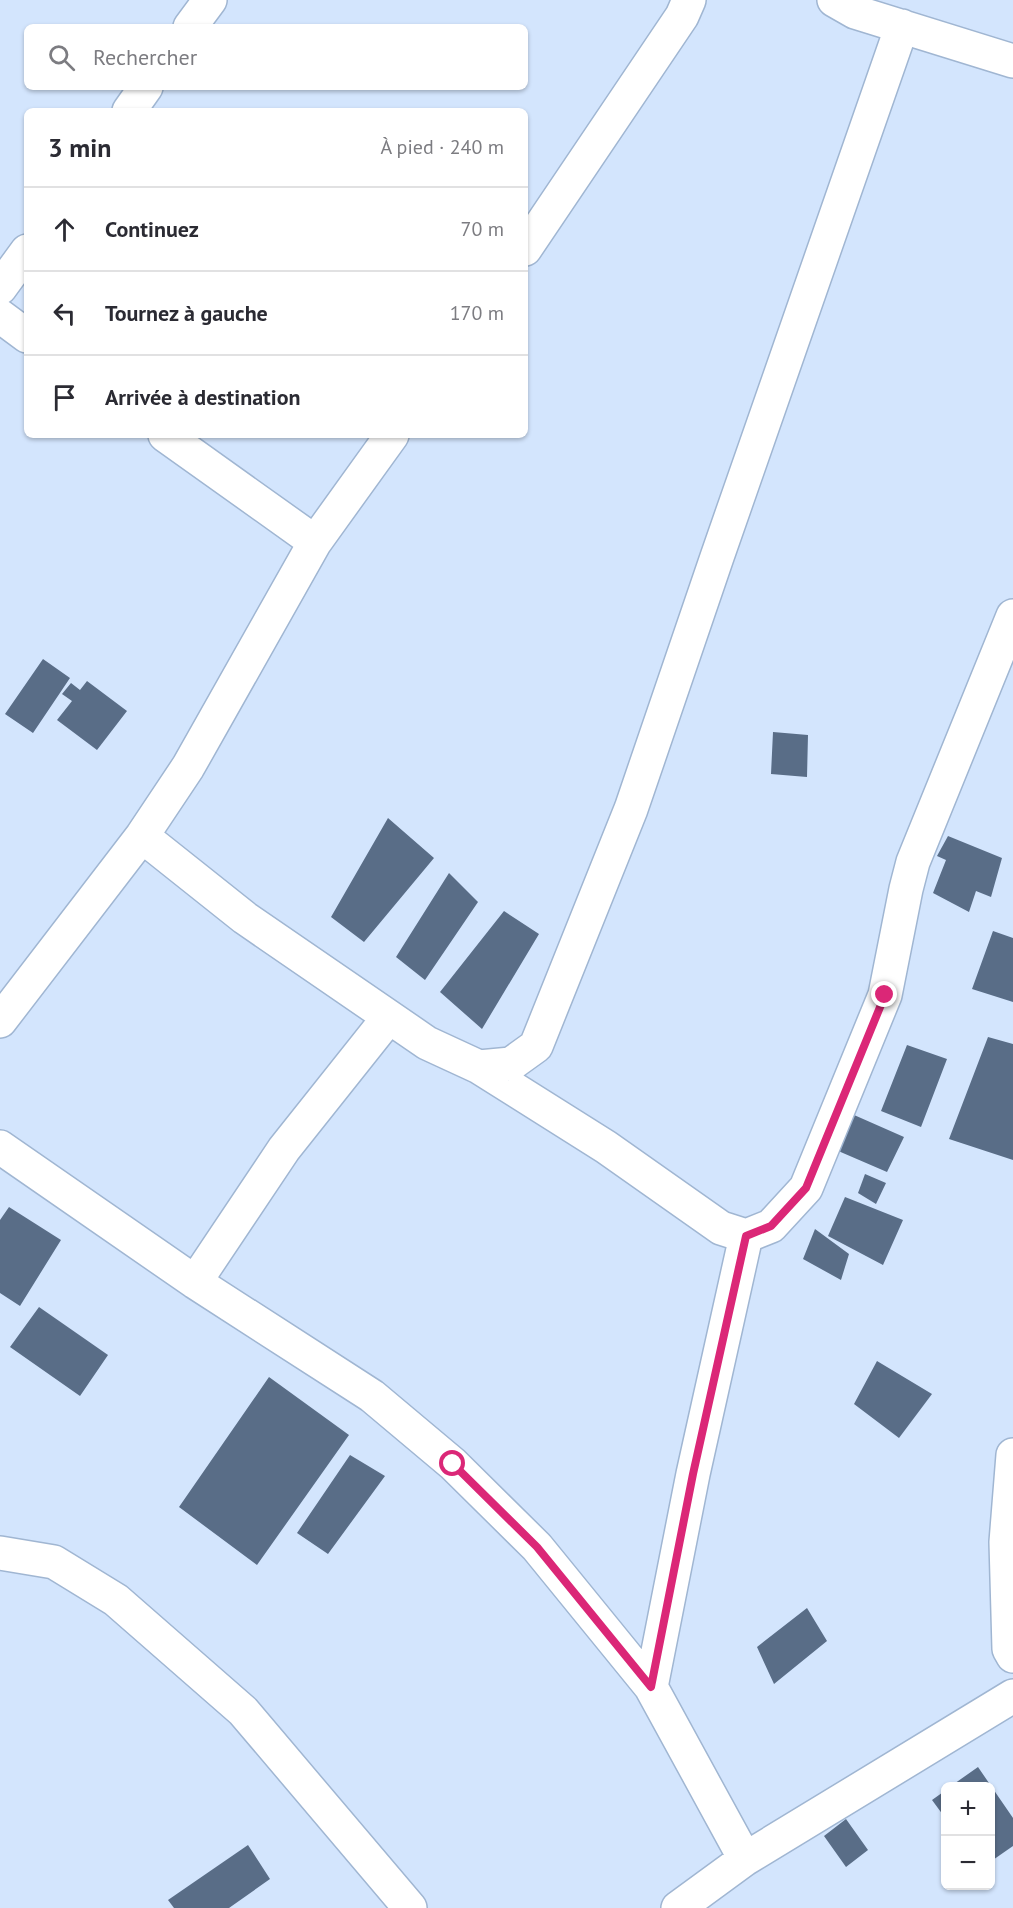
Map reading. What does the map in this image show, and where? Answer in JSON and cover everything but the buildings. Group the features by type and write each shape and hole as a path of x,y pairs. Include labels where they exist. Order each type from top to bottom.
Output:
{"street":[{"path":"192,24 210,0"},
{"path":"528,245 682,16 689,0"},
{"path":"834,0 855,12 1013,61"},
{"path":"479,1067 511,1064 536,1046 631,809 902,27"},
{"path":"131,108 144,90"},
{"path":"0,288 24,255"},
{"path":"0,316 24,334"},
{"path":"169,438 315,542"},
{"path":"0,1021 142,836 189,767 315,542 390,438"},
{"path":"142,836 245,918 427,1043 479,1067 606,1148 721,1228 746,1236 771,1226 806,1188 885,995 913,862 1013,616"},
{"path":"195,1282 284,1149 389,1017"},
{"path":"0,1147 195,1282 372,1396 453,1464 537,1547 651,1687 745,1860"},
{"path":"651,1687 693,1474 746,1236"},
{"path":"1013,1455 1006,1542 1009,1648 1013,1656"},
{"path":"0,1553 54,1562 116,1600 243,1711 410,1908"},
{"path":"678,1908 745,1860 1013,1696"}],"route":[{"path":"453,1464 537,1547 651,1687 693,1474 746,1236 771,1226 806,1188 885,995"}]}
